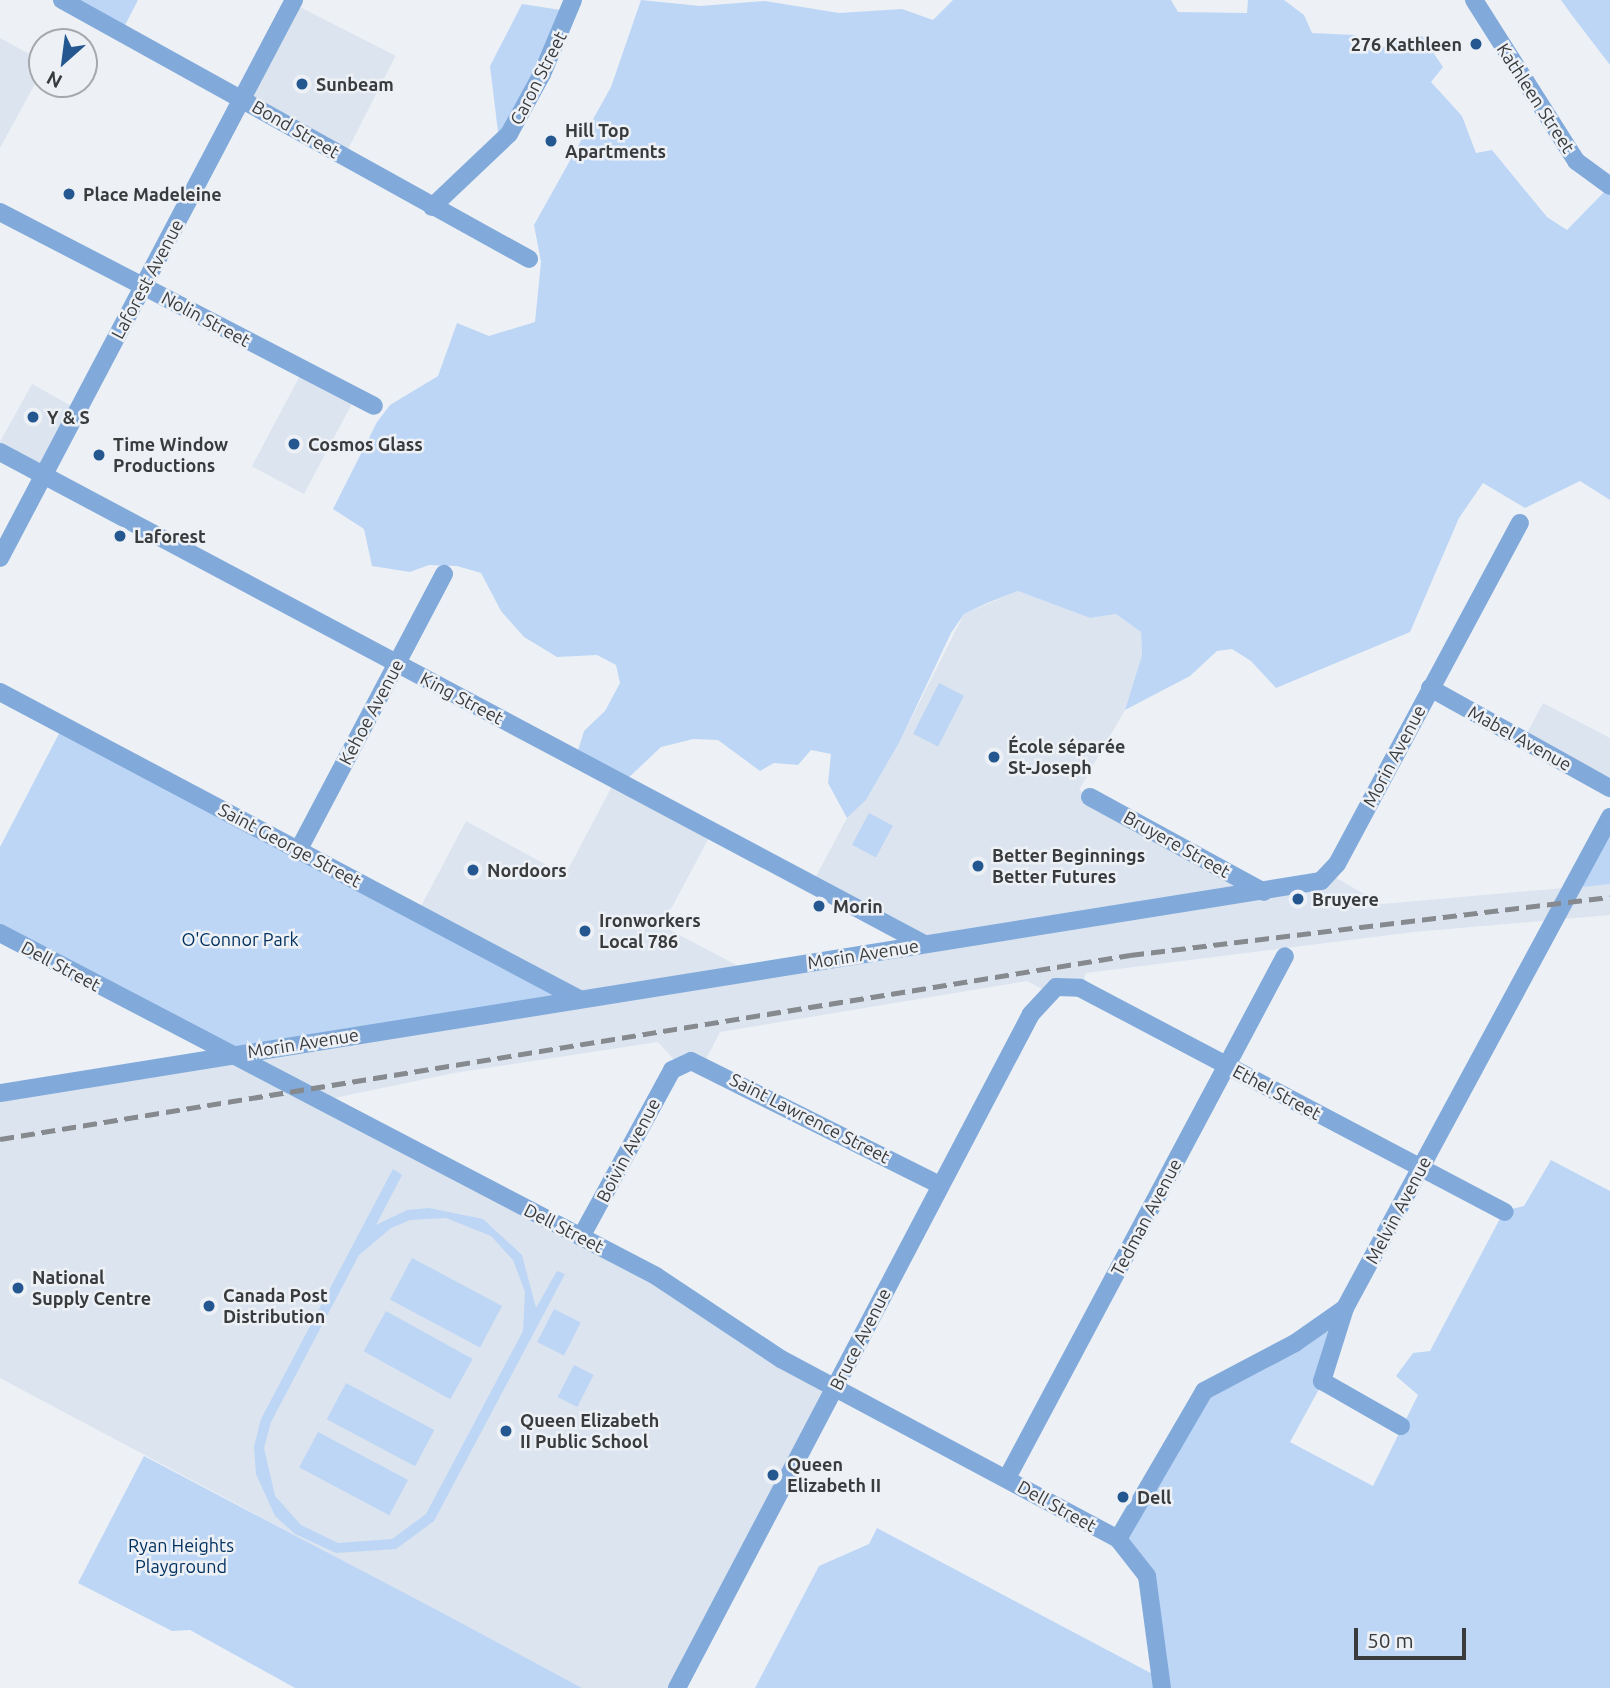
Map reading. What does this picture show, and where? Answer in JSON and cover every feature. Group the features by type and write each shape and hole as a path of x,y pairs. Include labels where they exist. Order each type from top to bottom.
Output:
{"street":[{"name":"Bond Street","path":"62,0 529,259"},
{"name":"Laforest Avenue","path":"0,558 294,0"},
{"name":"Caron Street","path":"432,207 509,134 547,65 573,0"},
{"name":"Kathleen Street","path":"1474,0 1576,161 1610,186"},
{"name":"Nolin Street","path":"0,212 374,406"},
{"name":"King Street","path":"0,452 924,944"},
{"name":"Morin Avenue","path":"0,1093 1308,885 1329,875 1520,523"},
{"name":"Kehoe Avenue","path":"299,849 444,574"},
{"name":"Mabel Avenue","path":"1430,688 1610,788"},
{"name":"Saint George Street","path":"0,692 579,999"},
{"name":"Bruyere Street","path":"1090,797 1264,892"},
{"name":"Melvin Avenue","path":"1118,1539 1184,1417 1204,1391 1295,1343 1345,1308 1610,817"},
{"name":"Dell Street","path":"0,933 227,1055 656,1276 755,1343 1118,1539"},
{"name":"Tedman Avenue","path":"1007,1478 1286,956"},
{"name":"Ethel Street","path":"1047,992 1056,987 1080,988 1420,1170 1505,1212"},
{"name":"Bruce Avenue","path":"677,1688 940,1185 1047,992"},
{"name":"Saint Lawrence Street","path":"678,1064 704,1063 940,1185"},
{"name":"Boivin Avenue","path":"581,1237 678,1064"},
{"path":"1345,1308 1322,1381 1401,1426"},
{"path":"1118,1539 1147,1577 1162,1688"}],"shaded area":[{"path":"294,4 396,56 347,152 245,100"},
{"path":"0,38 28,53 28,97 0,148"},
{"path":"303,370 355,398 304,494 252,466"},
{"path":"32,384 77,409 41,473 0,450 0,442"},
{"path":"1018,591 1090,618 1116,614 1141,632 1142,655 1125,710 1079,790 1264,891 1329,874 1382,904 1610,884 1610,915 1414,932 1086,973 1081,987 1046,991 1027,981 720,1032 704,1063 677,1063 658,1042 454,1073 320,1101 581,1236 835,1387 675,1688 582,1688 0,1378 0,1092 227,1054 418,912 466,821 565,875 616,779 713,830 662,926 748,971 923,943 812,884 847,818 866,800 900,741 964,614"},
{"path":"1543,703 1610,738 1610,787 1524,739"}],"green space":[{"path":"59,0 138,0 121,33"},
{"path":"641,0 700,6 765,1 839,13 902,9 933,20 953,0 1171,0 1178,12 1247,13 1248,0 1284,0 1304,15 1312,33 1355,35 1362,47 1376,53 1391,42 1422,36 1443,67 1431,82 1462,116 1476,153 1492,150 1547,217 1567,230 1610,186 1610,500 1580,481 1525,508 1483,483 1459,518 1410,632 1276,688 1251,661 1232,649 1217,651 1190,676 1125,710 1142,655 1141,632 1116,614 1090,618 1018,591 987,603 964,614 951,633 900,741 866,800 847,818 828,783 831,754 811,750 798,765 774,763 760,771 718,740 693,739 661,747 623,783 576,757 584,731 605,711 620,683 616,665 597,655 557,657 524,637 501,611 481,573 457,566 429,565 410,572 372,566 364,529 333,509 377,422 390,405 438,376 457,323 489,336 535,322 541,262 534,225 611,87"},
{"path":"1561,0 1610,0 1610,65 1571,14"},
{"path":"522,4 567,11 499,140 490,66"},
{"path":"939,683 964,696 938,746 913,734"},
{"name":"O'Connor Park","path":"64,724 579,997 227,1054 0,932 0,847"},
{"path":"869,813 893,826 876,857 852,845"},
{"path":"1610,819 1610,884 1573,888"},
{"path":"1551,1160 1610,1191 1610,1688 755,1688 819,1566 869,1544 877,1528 1162,1679 1155,1613 1120,1539 1195,1404 1346,1308 1324,1380 1290,1442 1373,1486 1418,1395 1396,1376 1413,1353 1430,1351 1504,1211 1524,1206"},
{"path":"393,1169 402,1175 376,1225 407,1210 429,1208 483,1219 522,1255 536,1308 557,1271 565,1274 434,1521 396,1549 336,1553 295,1534 275,1516 256,1474 254,1447 261,1419","holes":["446,1218 491,1236 513,1260 525,1292 523,1331 426,1514 392,1539 338,1543 301,1525 275,1496 264,1448 271,1422 359,1255 391,1228 410,1220"]},
{"path":"412,1258 502,1306 480,1347 390,1299"},
{"path":"554,1309 581,1323 564,1356 537,1342"},
{"path":"386,1311 473,1359 450,1399 364,1351"},
{"path":"574,1365 594,1375 577,1407 558,1397"},
{"path":"346,1383 434,1430 415,1466 327,1419"},
{"path":"318,1432 408,1480 389,1515 299,1467"},
{"name":"Ryan Heights Playground","path":"144,1456 582,1688 295,1688 190,1630 172,1631 78,1583"}],"railway":[{"path":"0,1139 1130,955 1610,897"}],"place":[{"name":"276 Kathleen","path":"1476,44"},
{"name":"Sunbeam","path":"302,84"},
{"name":"Hill Top Apartments","path":"551,141"},
{"name":"Place Madeleine","path":"69,194"},
{"name":"Y & S","path":"33,417"},
{"name":"Cosmos Glass","path":"294,444"},
{"name":"Time Window Productions","path":"99,455"},
{"name":"Laforest","path":"120,536"},
{"name":"École séparée St-Joseph","path":"994,757"},
{"name":"Better Beginnings Better Futures","path":"978,866"},
{"name":"Nordoors","path":"473,870"},
{"name":"Bruyere","path":"1298,899"},
{"name":"Morin","path":"819,906"},
{"name":"Ironworkers Local 786","path":"585,931"},
{"name":"National Supply Centre","path":"18,1288"},
{"name":"Canada Post Distribution","path":"209,1306"},
{"name":"Queen Elizabeth II Public School","path":"506,1431"},
{"name":"Queen Elizabeth II","path":"773,1475"},
{"name":"Dell","path":"1123,1497"}]}
